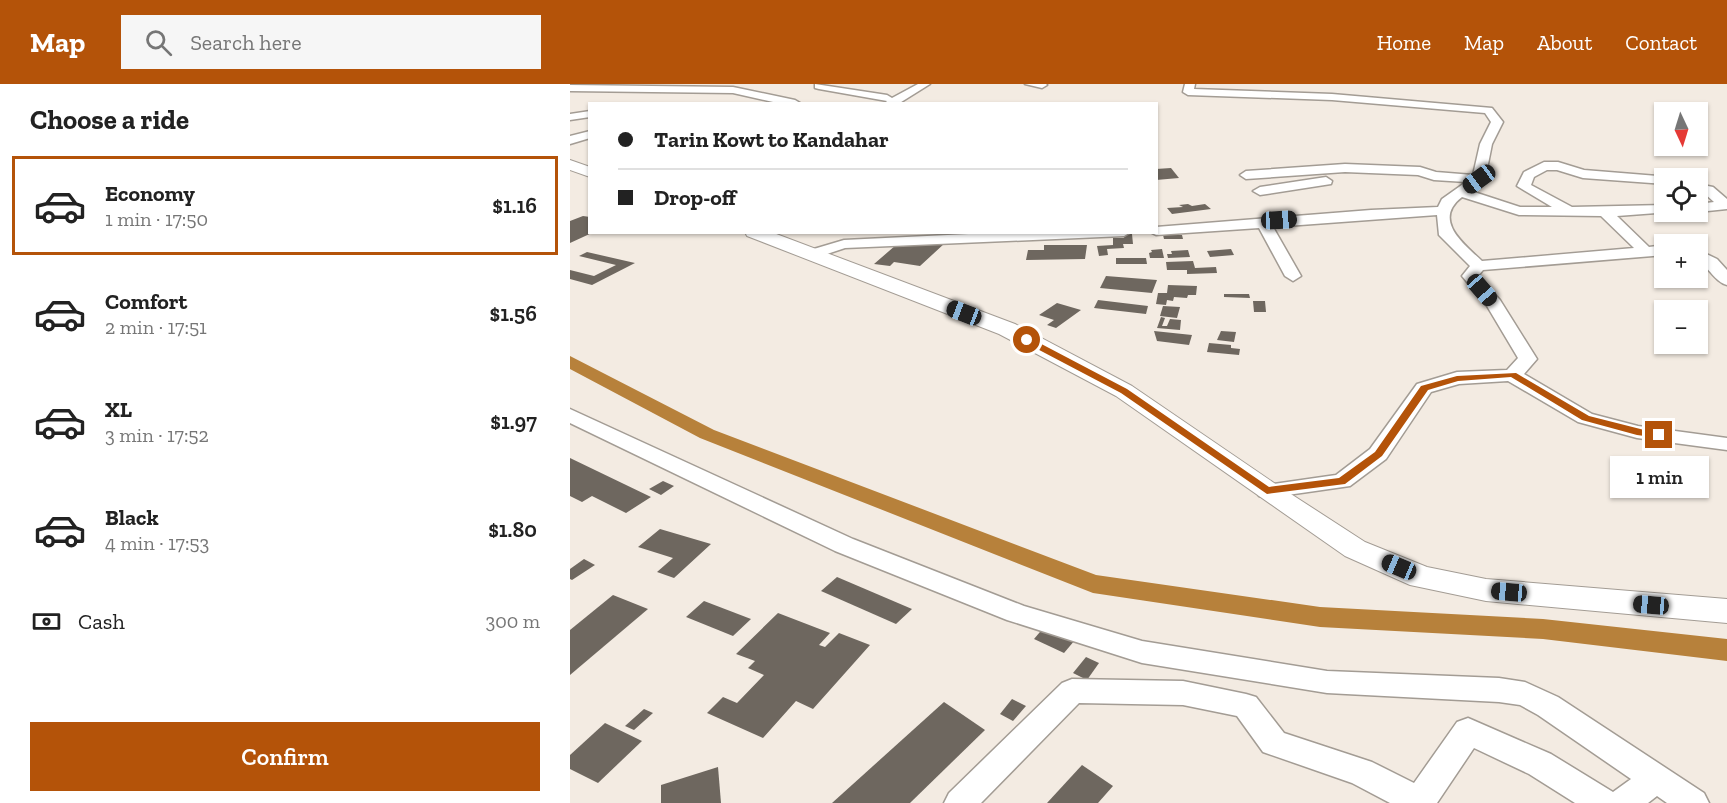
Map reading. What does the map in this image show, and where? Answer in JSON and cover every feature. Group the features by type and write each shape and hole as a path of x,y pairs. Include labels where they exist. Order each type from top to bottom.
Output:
{"main road":[{"path":"570,165 588,171"},
{"path":"762,234 1007,330 1124,391 1267,491 1355,549 1421,577 1486,590 1727,611"}],"street":[{"path":"603,87 627,84"},
{"path":"570,88 737,87 776,99 809,91 851,93 888,101 925,84"},
{"path":"1030,84 1042,85"},
{"path":"1190,84 1188,92 1368,99 1488,110 1497,122 1486,144 1479,179 1447,202 1443,211 1446,235 1478,266"},
{"path":"682,87 644,100 696,101"},
{"path":"851,93 863,89"},
{"path":"570,117 588,115"},
{"path":"570,141 588,135"},
{"path":"1570,211 1524,186 1529,175 1544,166 1558,166 1583,174 1654,179"},
{"path":"1279,220 1262,201 1263,195 1246,175 1346,168 1420,171 1434,176 1479,179"},
{"path":"1260,191 1330,184 1316,170"},
{"path":"1708,190 1727,205"},
{"path":"1460,192 1519,212 1654,210"},
{"path":"1708,207 1727,205"},
{"path":"1158,231 1385,212 1443,211"},
{"path":"1605,212 1646,252"},
{"path":"1263,222 1293,276"},
{"path":"812,255 844,244 1077,234"},
{"path":"1512,375 1528,359 1494,304 1470,276 1478,266 1654,251"},
{"path":"1708,260 1727,280"},
{"path":"1267,491 1342,481 1378,454 1424,388 1457,378 1512,375 1585,418 1637,432 1727,444"},
{"path":"570,415 844,545 1016,613 1153,654 1327,682 1499,690 1525,694 1548,706 1693,803"},
{"path":"1698,609 1727,617"},
{"path":"960,803 1072,691 1183,693 1246,706 1274,743 1361,772 1419,802 1468,731 1540,764 1602,803"},
{"path":"1624,803 1656,778"}],"building":[{"path":"1171,168 1179,178 1158,180 1158,169"},
{"path":"1205,204 1211,209 1172,214 1167,208 1183,207 1179,205 1192,206"},
{"path":"583,216 588,217 590,234 570,243 570,221"},
{"path":"1123,234 1132,234 1133,244 1123,244 1124,248 1107,249 1108,255 1099,256 1097,246 1113,245 1113,238 1124,238"},
{"path":"1163,235 1182,235 1183,239 1164,239"},
{"path":"945,243 920,266 894,262 890,266 874,264 896,245"},
{"path":"1044,245 1087,245 1085,259 1026,260 1028,250 1044,250"},
{"path":"1162,249 1164,258 1150,258 1151,250"},
{"path":"1231,249 1234,255 1210,257 1207,251"},
{"path":"1188,250 1190,257 1168,258 1167,254 1172,254 1171,251"},
{"path":"587,252 635,263 592,285 570,279 570,270 594,276 616,265 579,256"},
{"path":"1116,258 1146,258 1147,264 1116,264"},
{"path":"1193,261 1195,268 1216,267 1217,273 1187,274 1187,270 1167,270 1166,262"},
{"path":"1106,276 1157,280 1152,293 1100,288"},
{"path":"1168,285 1197,286 1196,295 1188,295 1187,298 1174,297 1173,301 1167,300 1166,305 1156,304 1158,293 1167,293"},
{"path":"1224,294 1249,294 1250,298 1224,297"},
{"path":"1098,300 1148,306 1146,314 1094,308"},
{"path":"1253,301 1265,301 1266,312 1254,312"},
{"path":"1057,303 1081,310 1056,328 1047,325 1054,320 1039,315"},
{"path":"1163,306 1180,307 1177,318 1160,316"},
{"path":"1161,317 1165,318 1162,326 1167,326 1170,319 1181,320 1180,330 1157,328"},
{"path":"1154,331 1192,335 1189,345 1157,341"},
{"path":"1221,331 1236,332 1234,342 1217,340"},
{"path":"1209,343 1231,345 1231,348 1240,349 1239,355 1207,352"},
{"path":"570,458 651,497 626,513 592,496 582,502 570,496"},
{"path":"663,481 674,486 661,495 649,489"},
{"path":"660,529 711,544 674,578 657,572 673,558 638,547"},
{"path":"584,559 595,565 572,580 570,579 570,569"},
{"path":"837,577 912,609 896,624 821,591"},
{"path":"613,595 648,609 570,675 570,630"},
{"path":"704,601 751,619 733,636 686,617"},
{"path":"778,613 830,633 819,645 825,647 839,633 870,645 813,709 796,701 763,738 707,713 723,697 737,703 764,675 748,668 755,661 736,654"},
{"path":"1045,626 1075,640 1064,653 1034,639"},
{"path":"1086,657 1099,663 1087,680 1073,673"},
{"path":"1012,699 1026,706 1013,721 1000,714"},
{"path":"944,702 985,730 910,803 832,803"},
{"path":"644,709 653,713 634,730 625,726"},
{"path":"605,723 642,741 598,783 570,769 570,755"},
{"path":"1082,765 1113,786 1098,803 1047,803"},
{"path":"718,767 721,803 661,803 661,785"}],"waterway":[{"path":"570,362 707,434 1093,584 1320,617 1543,629 1727,650"}],"route":[{"path":"1027,340 1124,391 1267,491 1342,481 1378,454 1424,388 1457,378 1512,375 1585,418 1637,432 1659,435"}]}
